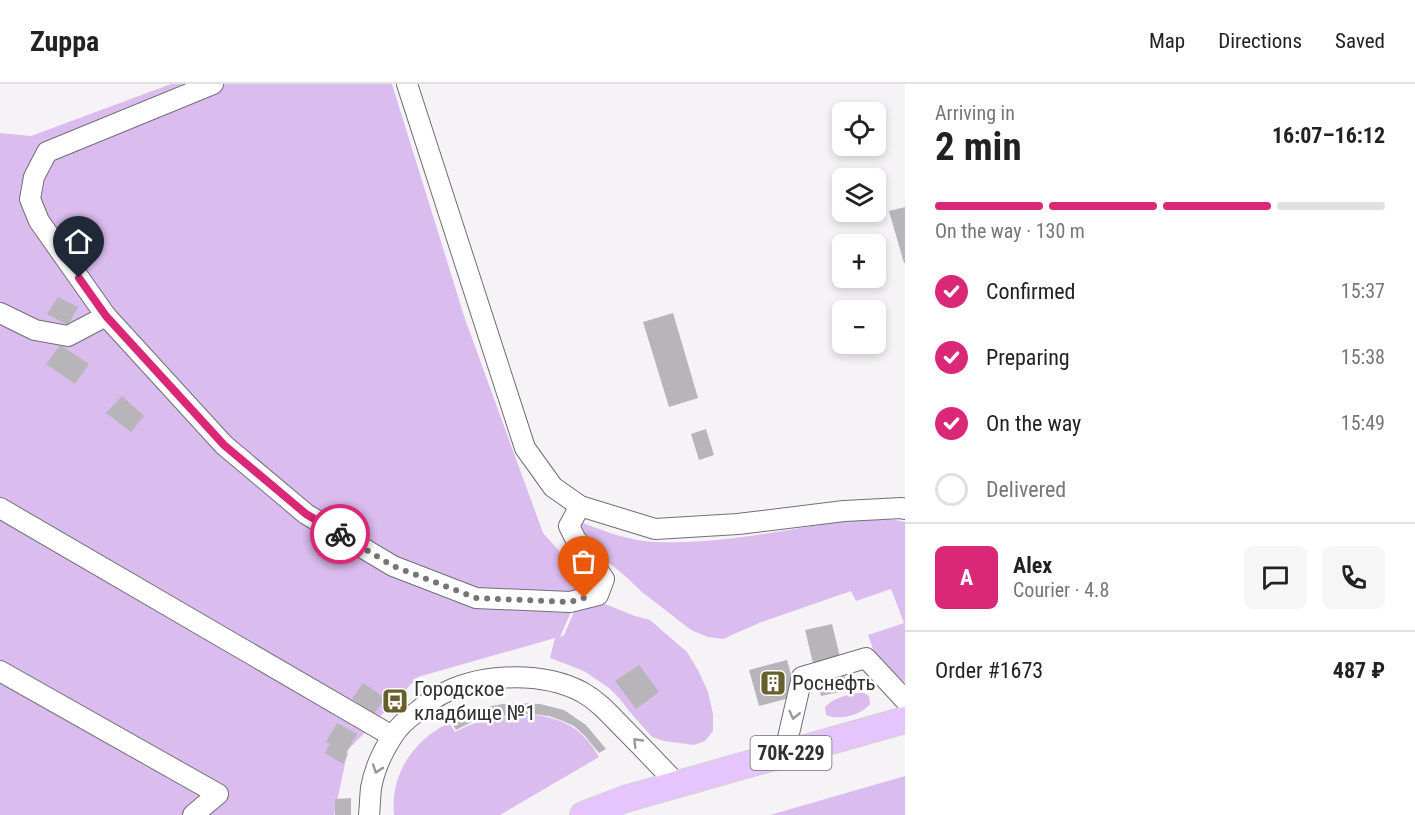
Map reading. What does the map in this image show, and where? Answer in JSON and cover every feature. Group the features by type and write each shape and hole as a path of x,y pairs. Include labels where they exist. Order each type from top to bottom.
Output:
{"main road":[{"name":"70К-229","path":"583,815 625,799 905,720"}],"street":[{"path":"213,84 47,152 34,177 30,199 39,221 106,316 224,445 306,514 393,566 476,598 570,602 598,595 604,579 569,526 580,506"},
{"path":"407,84 525,447 553,487 580,506 654,530 738,524 844,511 905,509"},
{"path":"0,313 34,330 68,336 106,316"},
{"path":"0,507 392,736"},
{"path":"784,754 802,677 866,658 905,700"},
{"path":"0,671 218,794 193,815"},
{"path":"369,815 371,786 392,736 427,703 447,691 489,679 535,678 560,683 580,691 599,703 677,784"}],"shaded area":[{"path":"171,84 392,84 465,319 543,533 585,580 560,637 564,635 577,605 589,601 605,604 650,620 687,652 699,672 708,692 713,714 713,731 705,741 694,745 652,737 609,688 584,671 550,658 555,638 418,677 348,750 334,815 0,815 0,133 31,136"},
{"path":"862,517 905,522 905,682 884,670 868,635 904,623 891,589 856,601 851,591 759,623 723,639 708,637 691,630 598,554 574,520 626,538 649,542 670,542 752,536"},
{"path":"858,693 869,696 870,704 866,708 856,714 843,717 826,715 825,707 832,701"},
{"path":"535,715 555,719 580,732 599,757 500,815 394,815 396,786 406,760 436,730 449,723 455,732 494,718"},
{"path":"905,776 905,815 770,815"}],"building":[{"path":"905,207 905,263 904,263 889,211"},
{"path":"58,297 78,307 68,325 47,314"},
{"path":"673,313 698,398 669,407 643,322"},
{"path":"60,345 89,364 75,384 46,364"},
{"path":"122,396 144,416 131,432 106,413"},
{"path":"706,429 714,455 699,460 691,434"},
{"path":"832,624 848,690 821,696 805,630"},
{"name":"Роснефть","path":"787,660 797,696 759,706 749,670"},
{"path":"639,665 659,692 636,709 615,681"},
{"path":"363,683 385,698 374,714 352,699"},
{"path":"519,703 540,704 564,710 586,725 606,749 599,753 574,726 549,716 531,714 491,717 472,722 456,730 451,722 474,709"},
{"path":"337,723 357,734 346,753 348,754 343,764 325,753 330,744 326,742"},
{"path":"351,798 351,815 335,815 335,799"}],"way so far":[{"path":"340,534 393,566 476,598 570,602 584,598"}],"place":[{"name":"Роснефть","path":"773,683"},
{"name":"Городское кладбище №1","path":"395,701"}],"route":[{"path":"79,278 106,316 224,445 306,514 340,534"}]}
